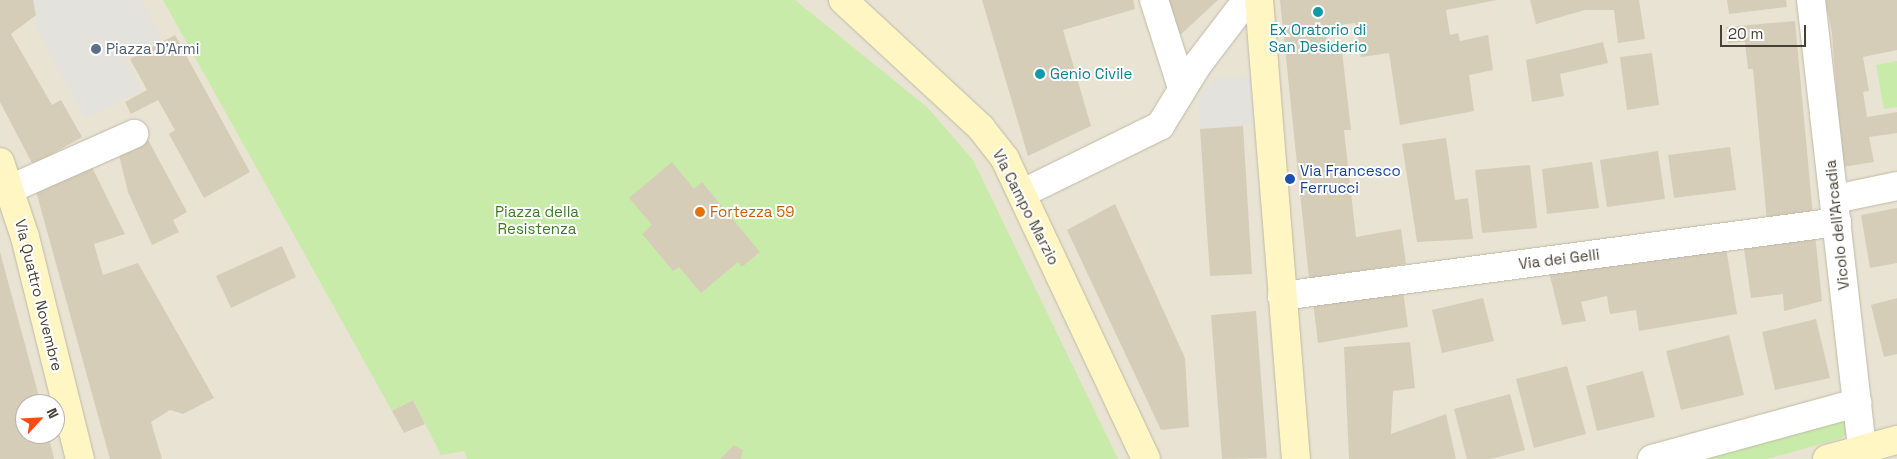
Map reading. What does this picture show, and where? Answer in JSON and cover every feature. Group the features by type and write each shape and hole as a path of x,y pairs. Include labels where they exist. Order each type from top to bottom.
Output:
{"street":[{"name":"Via Campo Marzio","path":"843,0 867,12 981,128 1023,193 1146,459"},
{"path":"1154,0 1182,88"},
{"path":"1023,193 1160,126 1182,88 1247,0"},
{"path":"1258,0 1296,459"},
{"name":"Vicolo dell'Arcadia","path":"1811,0 1862,449"},
{"path":"10,189 134,134"},
{"name":"Via Quattro Novembre","path":"0,162 10,189 80,459"},
{"name":"Via dei Gelli","path":"1282,296 1836,211 1897,186"},
{"path":"1652,459 1857,403"},
{"path":"1827,459 1897,440"}],"shaded area":[{"path":"0,0 1897,0 1897,459 0,459"},
{"name":"Piazza D'Armi","path":"33,0 141,0 162,38 126,60 142,90 85,118 37,29"},
{"path":"1257,77 1257,125 1200,129 1199,98 1216,78"}],"green space":[{"name":"Piazza della Resistenza","path":"163,0 795,0 928,108 973,160 1118,459 741,459 742,450 734,445 720,459 467,459 464,451 441,455 413,400 392,411"},
{"path":"1897,61 1897,107 1884,109 1876,65"},
{"path":"1852,415 1848,433 1842,438 1767,459 1693,459"}],"building":[{"path":"0,0 33,0 36,15 11,34 52,105 61,100 82,137 33,165 0,102"},
{"name":"Genio Civile","path":"982,0 1133,0 1135,9 1063,30 1091,126 1028,156"},
{"path":"1167,0 1218,0 1178,37"},
{"path":"1280,0 1497,0 1446,10 1450,35 1458,33 1460,41 1488,35 1493,70 1469,75 1474,111 1400,125 1389,53 1361,57 1355,23 1325,27 1329,53 1342,51 1351,130 1344,130 1356,237 1401,229 1406,264 1309,279"},
{"path":"1530,0 1639,0 1645,39 1618,43 1614,10 1585,10 1536,24"},
{"path":"1727,0 1786,0 1787,7 1729,14"},
{"path":"1820,0 1897,0 1897,50 1863,57 1869,91 1863,92 1867,117 1897,112 1897,133 1869,137 1874,162 1842,167 1832,33 1827,8 1821,10"},
{"path":"1795,21 1813,216 1767,221 1753,69 1748,69 1745,42 1728,43 1726,27"},
{"path":"175,35 250,172 204,198 169,134 175,130 158,100 131,114 125,102 147,90 130,59"},
{"path":"1603,42 1608,63 1560,74 1564,96 1532,102 1526,60"},
{"path":"1652,53 1659,105 1627,110 1620,57"},
{"path":"1243,126 1252,274 1210,276 1200,129"},
{"path":"146,136 187,212 173,220 179,232 152,245 128,192 118,151"},
{"path":"1446,138 1455,200 1468,198 1473,239 1417,242 1402,144"},
{"path":"1730,147 1736,190 1674,198 1668,155"},
{"path":"1658,151 1665,199 1607,207 1600,160"},
{"path":"87,157 125,234 94,244 103,275 138,263 214,398 183,414 170,410 151,422 162,459 110,459 34,184"},
{"path":"672,162 694,189 702,182 760,252 742,267 738,262 701,293 679,267 673,271 642,234 652,225 629,198"},
{"path":"1592,162 1599,208 1547,214 1542,169"},
{"path":"1530,165 1537,228 1482,233 1475,170"},
{"path":"1115,204 1185,358 1189,427 1161,430 1067,230"},
{"path":"1897,208 1897,263 1870,268 1861,215"},
{"path":"1815,234 1822,301 1784,311 1783,294 1751,298 1743,242"},
{"path":"282,246 296,277 231,308 216,276"},
{"path":"1726,248 1737,314 1639,331 1636,310 1610,314 1607,296 1581,302 1586,321 1562,325 1549,272"},
{"path":"0,252 38,394 15,394 15,444 50,444 54,459 0,459"},
{"path":"1403,291 1408,327 1318,343 1313,302"},
{"path":"1483,298 1494,341 1442,353 1432,310"},
{"path":"1897,298 1897,354 1884,357 1871,305"},
{"path":"1256,311 1267,458 1222,459 1211,315"},
{"path":"1816,319 1830,378 1775,390 1762,332"},
{"path":"1729,335 1744,395 1681,410 1666,351"},
{"path":"1410,342 1415,388 1393,391 1391,434 1446,414 1456,459 1349,459 1344,347"},
{"path":"1567,366 1586,434 1534,448 1516,379"},
{"path":"1643,371 1655,417 1597,431 1586,386"},
{"path":"1510,394 1525,450 1491,459 1467,459 1454,409"},
{"path":"413,400 425,424 404,433 392,411"},
{"path":"734,445 743,450 741,459 720,459"}],"place":[{"name":"Ex Oratorio di San Desiderio","path":"1318,12"},
{"name":"Piazza D'Armi","path":"96,49"},
{"name":"Genio Civile","path":"1040,74"},
{"name":"Via Francesco Ferrucci","path":"1290,179"},
{"name":"Fortezza 59","path":"700,212"}]}
